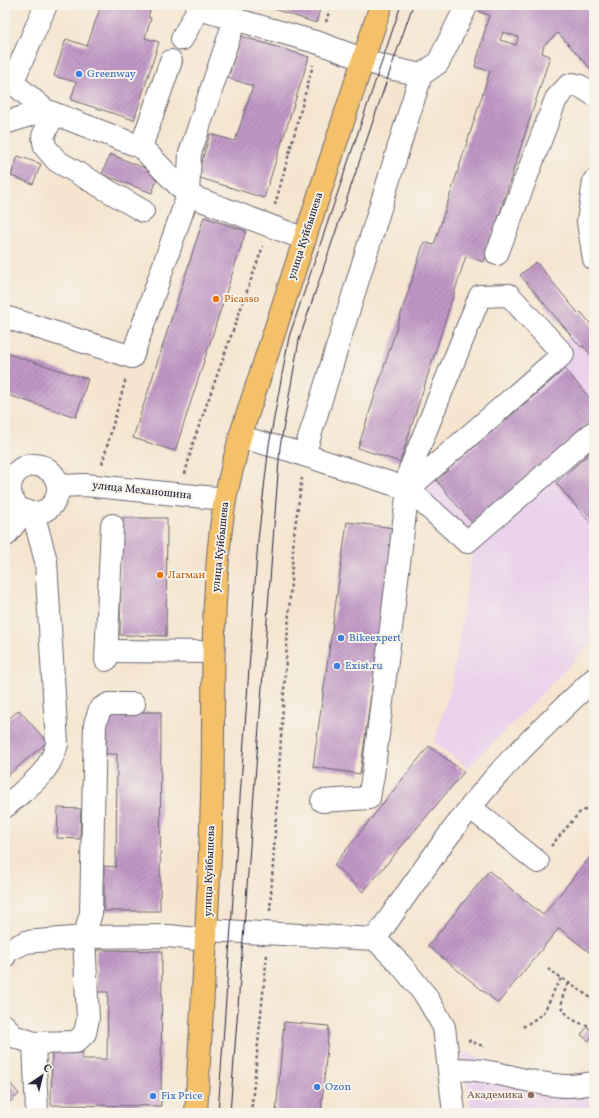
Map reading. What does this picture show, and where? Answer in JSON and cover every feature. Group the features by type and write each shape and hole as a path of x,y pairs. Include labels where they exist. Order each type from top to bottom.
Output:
{"main road":[{"name":"улица Куйбышева","path":"196,1113 207,935 212,795 213,652 220,544 225,499 240,437 381,5"}],"street":[{"path":"46,5 9,80 49,112 141,147 188,195 305,239"},
{"path":"304,455 421,75 438,63 467,5"},
{"path":"182,39 200,7 235,19 319,43 381,66 421,75"},
{"path":"5,317 132,357 188,195 190,153 235,19"},
{"path":"141,147 171,61"},
{"path":"497,254 556,99 568,86 574,84 594,95"},
{"path":"5,123 49,112"},
{"path":"49,112 43,136 45,147 57,161 143,211"},
{"path":"594,181 588,222 594,258"},
{"path":"322,801 369,798 374,775 409,472 480,296 509,295 563,354 408,489"},
{"path":"240,437 304,455 408,489 467,542 594,432"},
{"path":"5,536 29,512 42,512 55,502 58,486 56,478 50,471 35,465 9,472 13,500 29,512 46,561 57,744 53,758 45,771 5,807"},
{"name":"улица Механошина","path":"58,486 85,485 225,499"},
{"path":"112,525 107,656 213,652"},
{"path":"375,939 471,808 507,765 594,679"},
{"path":"5,1026 13,1036 34,1043 76,1042 85,1033 88,1019 84,937 91,913 95,724 100,709 109,704 134,704"},
{"path":"471,808 538,862"},
{"path":"5,956 7,952 26,942 84,937 268,934 375,939 401,965 426,996 444,1027 454,1113"},
{"path":"34,1043 37,1113"},
{"path":"449,1070 464,1068 562,1085 594,1082"}],"path":[{"path":"101,465 132,357"},
{"path":"184,477 193,443"},
{"path":"251,1113 268,934 294,534 304,455"},
{"path":"538,862 579,813 585,810 594,813"},
{"path":"548,970 594,1000"},
{"path":"523,1026 539,1016 544,1010 553,988 561,979"},
{"path":"568,984 563,995 562,1006 568,1015 584,1025 594,1026"}],"shaded area":[{"path":"570,335 594,359 594,370 586,377 594,386 594,641 468,768 434,742 451,688 472,556 414,477 431,458"},
{"name":"Академика","path":"462,1050 498,1065 539,1075 574,1077 594,1074 594,1113 471,1113"}],"building":[{"path":"101,5 152,5 148,17 151,18 145,38 159,42 134,120 71,100 76,82 54,76 66,39 87,46"},
{"path":"262,5 321,5 316,23"},
{"path":"484,5 593,5 594,66 591,69 558,33 544,45 542,53 550,56 484,262 466,256 400,462 358,448 424,242 434,245 490,71 475,67 489,15 479,12","holes":["503,32 518,37 516,45 500,40"]},
{"path":"241,36 309,57 264,198 197,177 210,134 235,141 253,86 228,78"},
{"path":"110,154 159,174 152,193 102,174"},
{"path":"18,156 41,164 33,184 11,176"},
{"path":"204,217 246,231 175,451 133,438"},
{"path":"536,262 579,314 581,312 594,328 594,359 583,346 581,347 520,275"},
{"path":"5,353 88,379 76,417 5,394"},
{"path":"565,369 594,403 594,420 473,524 436,480"},
{"path":"594,449 594,527 556,483"},
{"path":"121,518 167,518 166,636 120,635"},
{"path":"347,522 394,528 360,774 313,767"},
{"path":"19,710 47,742 5,778 5,722"},
{"path":"106,712 161,712 160,911 104,911 104,866 116,867 117,754 106,754"},
{"path":"429,746 464,772 363,892 334,865"},
{"path":"58,808 81,809 80,839 57,838"},
{"path":"594,852 594,956 559,928 498,1003 428,946 489,871 543,915"},
{"path":"96,950 162,951 161,1106 51,1105 52,1050 82,1050 82,1059 107,1059 108,992 96,992"},
{"path":"284,1022 329,1026 321,1113 276,1113"},
{"path":"587,1027 594,1032 589,1041 581,1035"},
{"path":"5,1077 19,1094 5,1106"}],"tram line":[{"path":"218,1113 258,540 269,445 289,337 401,5"},
{"path":"230,1113 280,447 299,340 413,5"}],"place":[{"name":"Greenway","path":"79,74"},
{"name":"Picasso","path":"216,299"},
{"name":"Лагман","path":"160,575"},
{"name":"Bikeexpert","path":"341,638"},
{"name":"Exist.ru","path":"337,666"},
{"name":"Ozon","path":"317,1087"},
{"name":"Академика","path":"531,1095"},
{"name":"Fix Price","path":"153,1096"}]}
